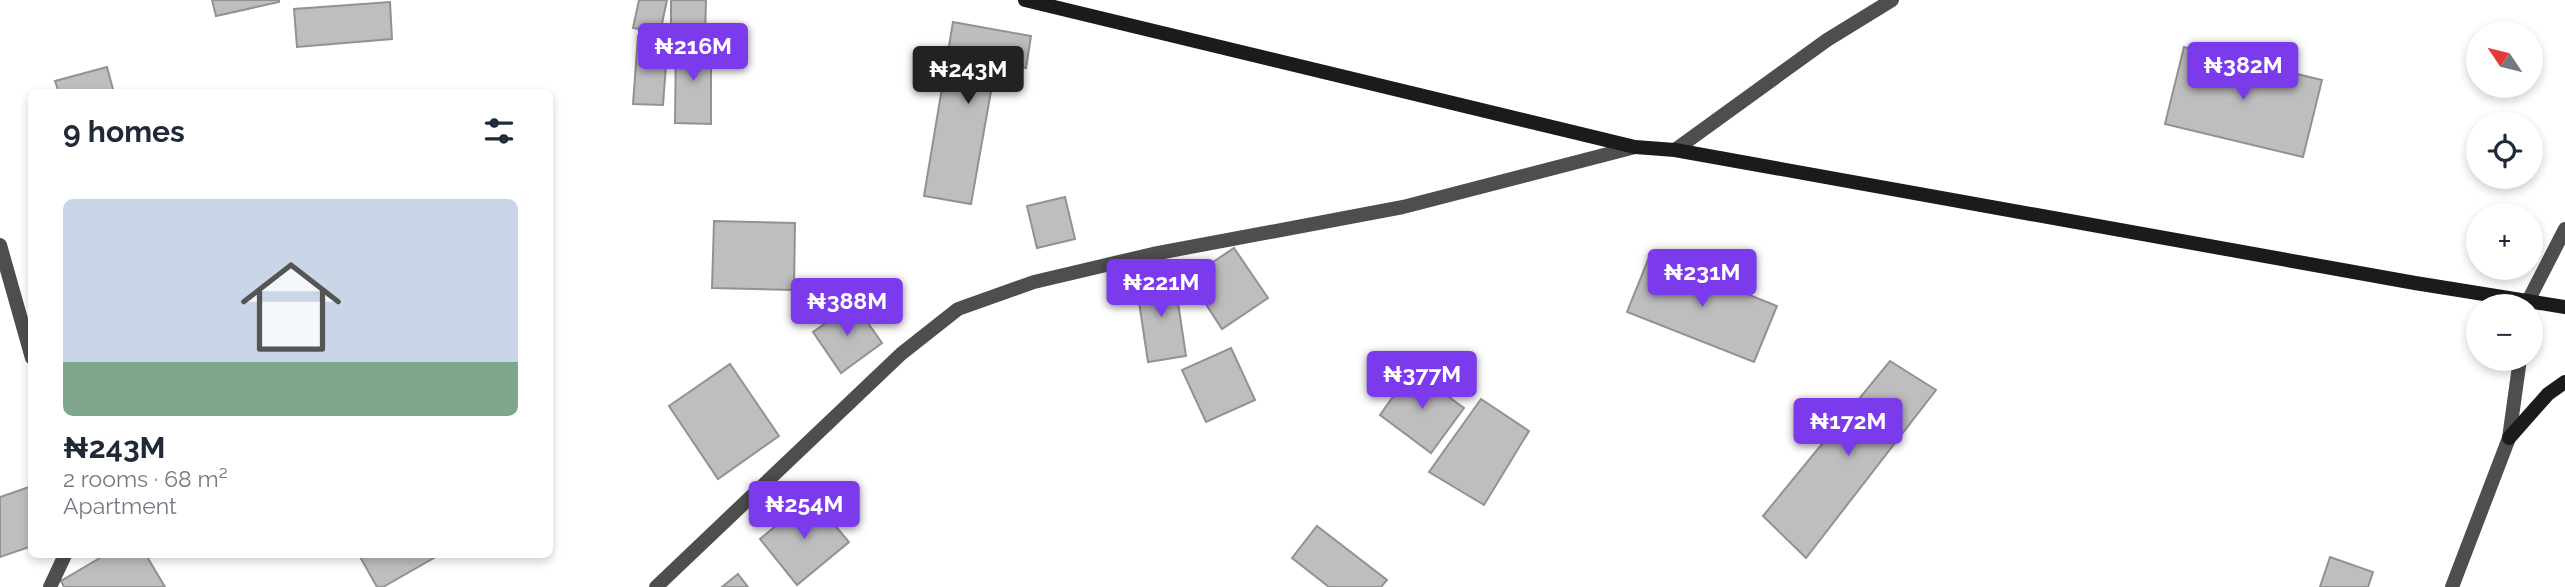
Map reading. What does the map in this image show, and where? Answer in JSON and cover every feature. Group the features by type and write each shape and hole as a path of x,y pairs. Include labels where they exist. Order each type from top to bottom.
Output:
{"street":[{"path":"1026,0 1635,148 1675,150 2477,294"},
{"path":"1675,150 1827,40 1892,0"},
{"path":"656,587 901,354 958,309 1034,282 1153,254 1403,207 1635,148"},
{"path":"2532,294 2565,229"},
{"path":"0,245 28,344"},
{"path":"2543,305 2565,307"},
{"path":"2452,587 2509,438 2518,371"},
{"path":"2509,438 2548,394 2565,382"},
{"path":"50,587 64,558"}],"building":[{"path":"212,0 279,0 279,2 216,16"},
{"path":"639,0 667,0 660,33 633,28"},
{"path":"671,0 706,0 705,40 671,39"},
{"path":"390,2 392,39 297,47 294,9"},
{"path":"953,22 1031,36 1026,68 996,63 971,204 924,196"},
{"path":"638,36 668,38 663,105 633,104"},
{"path":"676,42 711,42 711,124 675,123"},
{"path":"2184,47 2322,80 2303,157 2165,124"},
{"path":"107,67 113,89 58,89 55,81"},
{"path":"1065,197 1075,239 1037,248 1027,206"},
{"path":"714,221 795,223 794,290 712,288"},
{"path":"1234,248 1268,298 1222,329 1189,278"},
{"path":"1650,255 1777,306 1754,362 1627,312"},
{"path":"1174,276 1186,356 1148,362 1136,282"},
{"path":"854,303 882,343 841,373 813,332"},
{"path":"1231,348 1255,400 1206,422 1182,370"},
{"path":"1890,361 1936,390 1806,558 1763,516"},
{"path":"730,364 779,436 718,479 669,406"},
{"path":"1412,370 1464,408 1431,453 1380,415"},
{"path":"1481,399 1529,431 1484,505 1429,472"},
{"path":"28,487 28,547 0,557 0,497"},
{"path":"811,497 849,542 797,585 760,539"},
{"path":"1317,526 1387,580 1381,587 1329,587 1292,558"},
{"path":"2330,557 2373,572 2368,587 2320,587"},
{"path":"100,558 148,558 165,587 64,587 61,581"},
{"path":"361,558 434,558 383,587 377,587"},
{"path":"738,574 748,587 722,587"}]}
